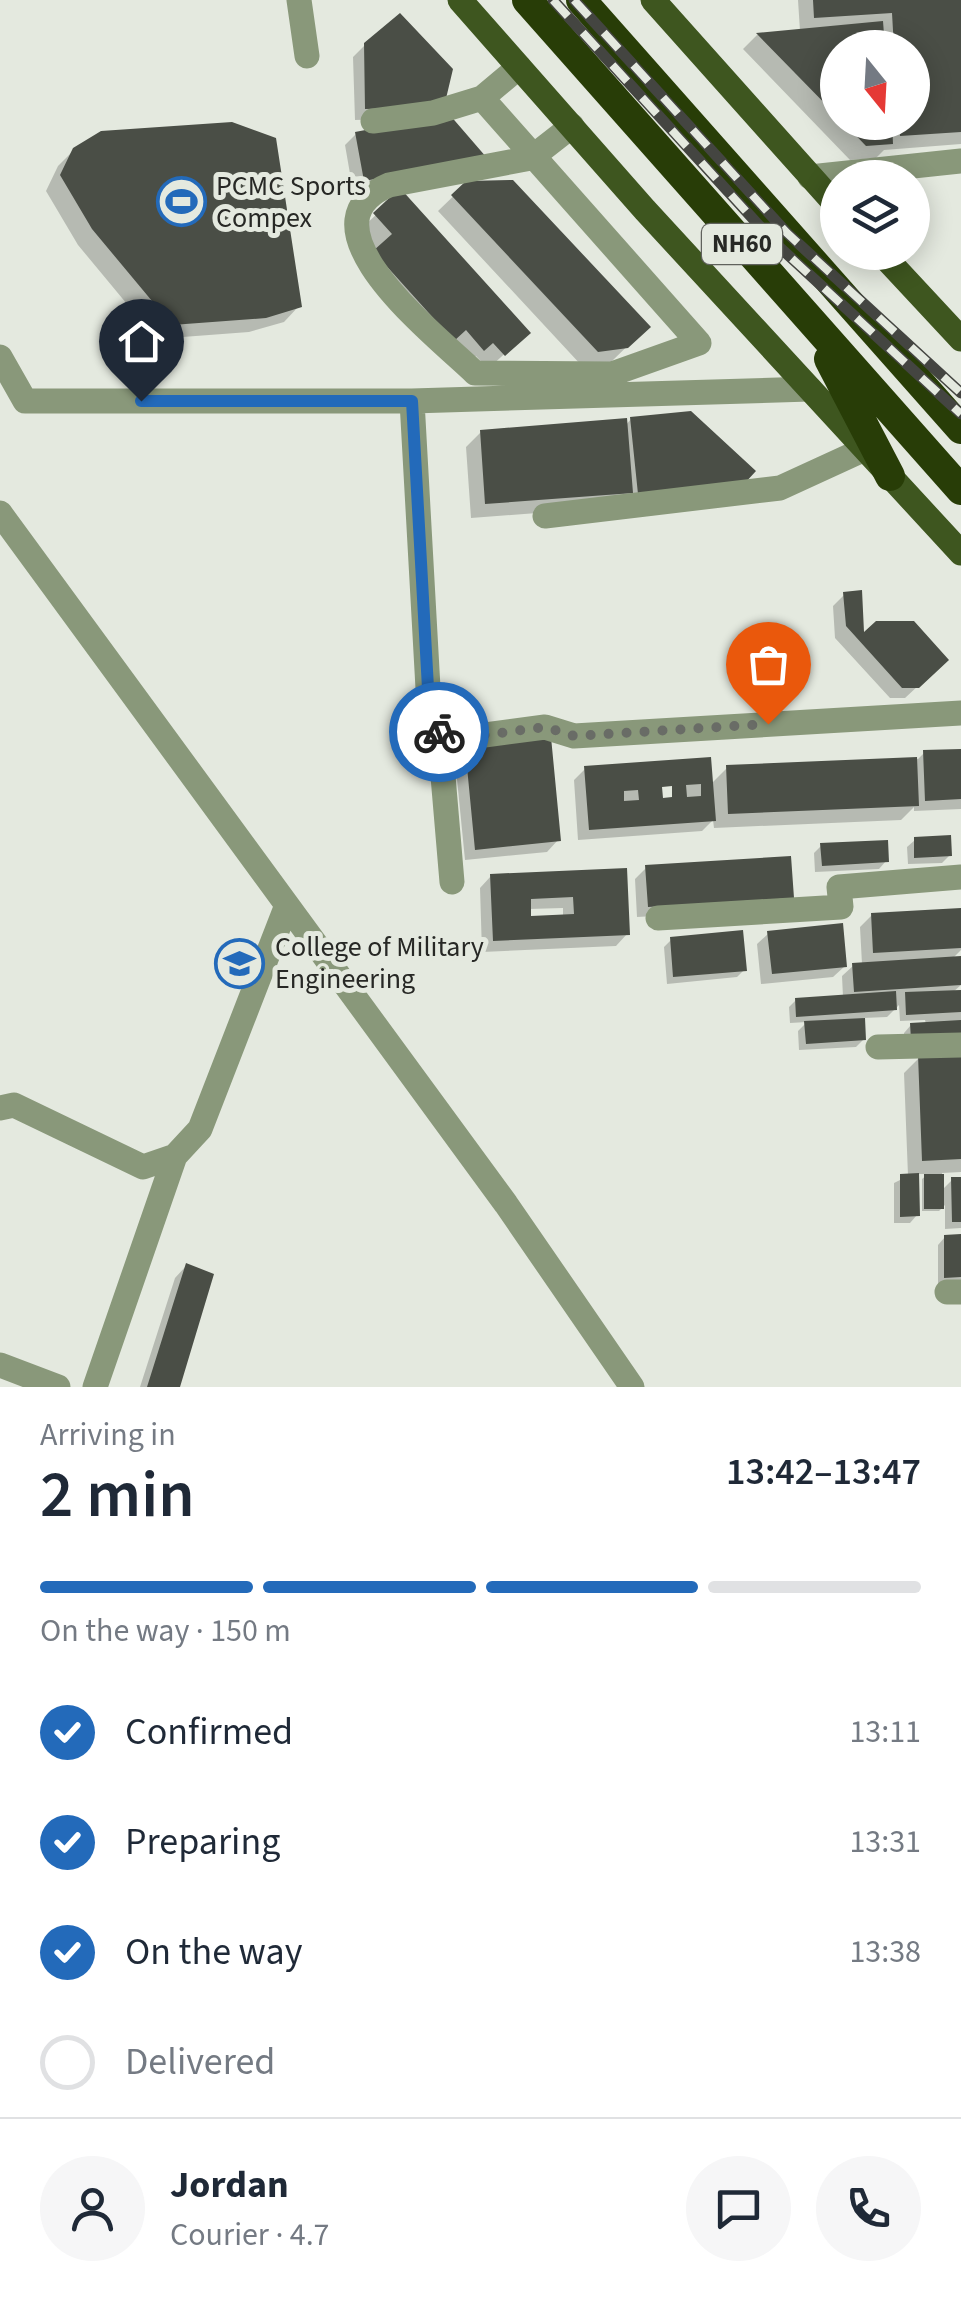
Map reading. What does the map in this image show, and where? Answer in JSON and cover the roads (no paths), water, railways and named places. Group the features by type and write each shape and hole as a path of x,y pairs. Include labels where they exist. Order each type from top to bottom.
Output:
{"highway":[{"name":"NH60","path":"526,0 961,490"},
{"name":"NH60","path":"582,0 961,428"},
{"path":"808,317 890,476"}],"main road":[{"path":"460,0 961,553"},
{"path":"652,0 820,187"},
{"path":"897,270 961,340"}],"street":[{"path":"299,0 306,56"},
{"path":"374,121 433,113 482,98 520,67"},
{"path":"482,98 532,158 699,343 612,374 475,374 381,280 356,244 355,222 370,193 389,185 532,158 572,126"},
{"path":"810,177 961,160"},
{"path":"0,356 25,401 412,401 810,389"},
{"path":"412,401 429,706 440,741 452,882"},
{"path":"545,516 780,488 865,449"},
{"path":"0,513 632,1387"},
{"path":"440,741 545,727 574,736 961,712"},
{"path":"658,918 840,907 839,887 961,877"},
{"path":"96,1387 176,1156 200,1129 287,905"},
{"path":"878,1046 961,1045"},
{"path":"0,1108 14,1105 143,1166 176,1156"},
{"path":"0,1365 58,1387"}],"railway":[{"path":"553,0 775,243 961,414"},
{"path":"574,0 787,233 961,393"}],"place":[{"name":"PCMC Sports Compex","path":"181,202"},
{"name":"College of Military Engineering","path":"240,963"}]}
